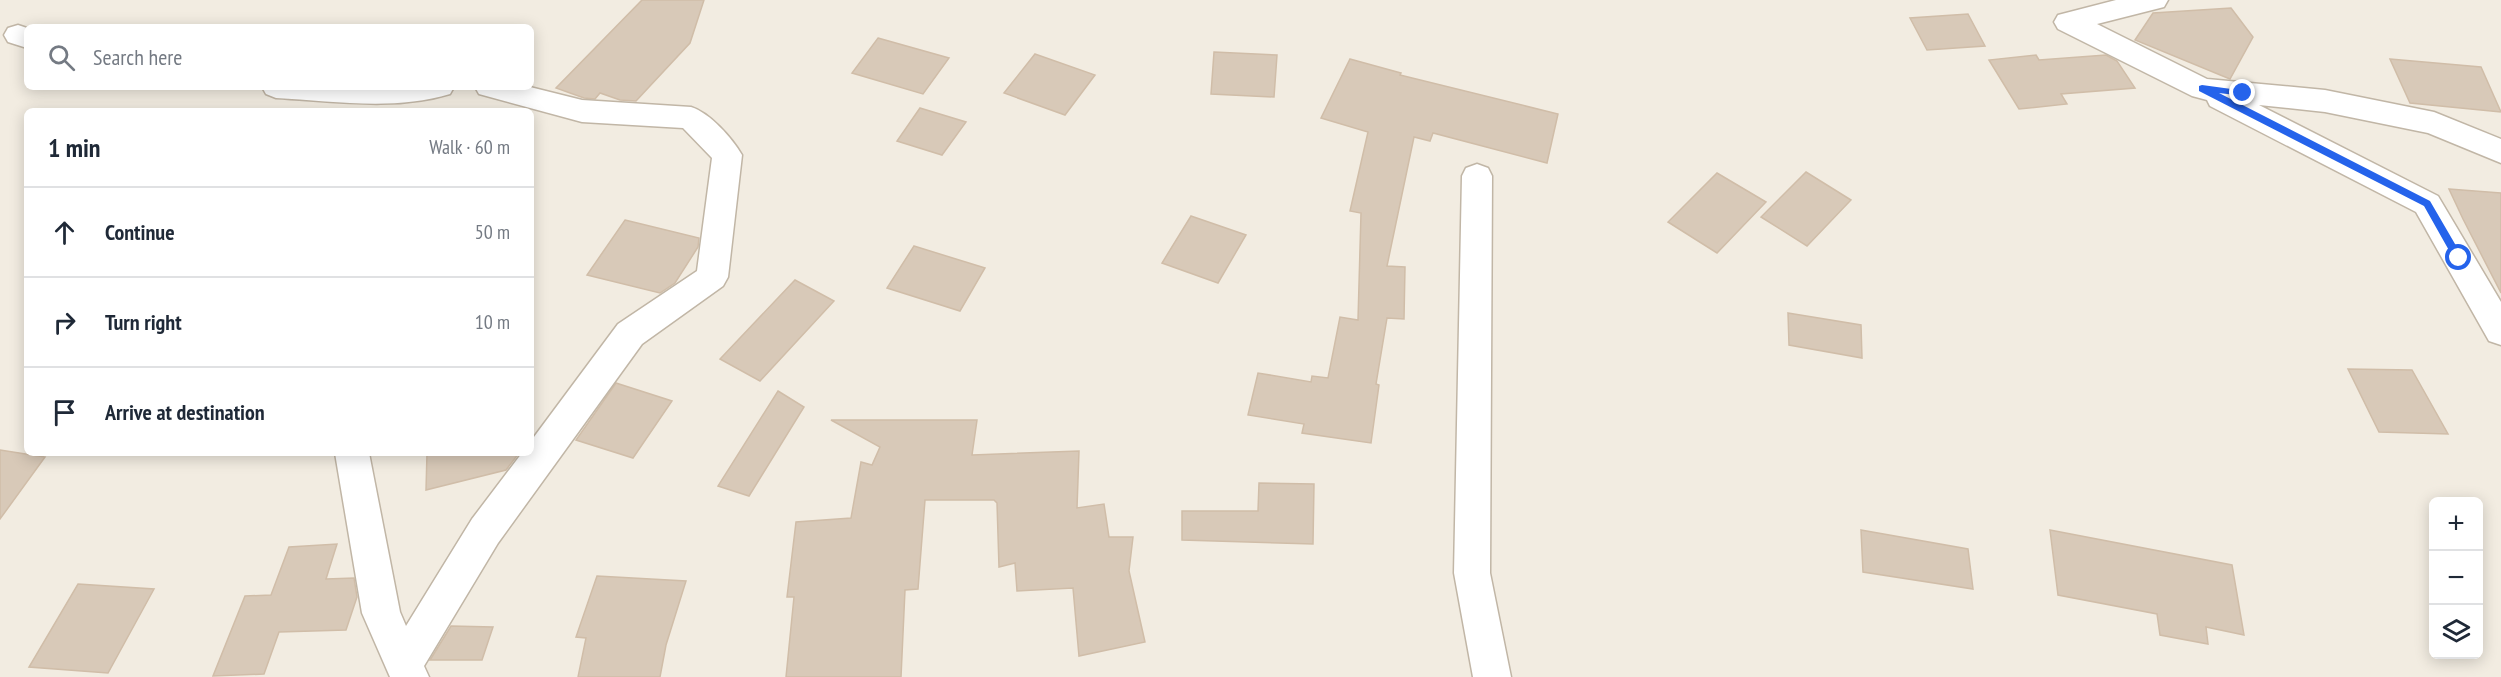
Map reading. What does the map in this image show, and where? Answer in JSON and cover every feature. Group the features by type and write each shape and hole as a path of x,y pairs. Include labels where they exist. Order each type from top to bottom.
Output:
{"street":[{"path":"2154,0 2068,22 2427,204 2501,331"},
{"path":"2202,88 2325,101 2434,123 2501,152"},
{"path":"328,90 379,93 410,90"},
{"path":"407,671 485,531 630,334 712,278 727,155 691,118 582,111 501,90"},
{"path":"1477,176 1472,573 1492,677"},
{"path":"353,456 381,613 407,671"}],"building":[{"path":"642,0 704,0 690,43 636,101 620,100 600,93 595,99 584,98 556,88"},
{"path":"2231,8 2253,37 2230,79 2135,40 2153,13"},
{"path":"1968,14 1985,46 1927,50 1910,18"},
{"path":"878,38 949,58 923,94 852,73"},
{"path":"1214,52 1277,55 1274,97 1211,94"},
{"path":"1035,54 1095,75 1065,115 1004,93"},
{"path":"2036,55 2039,60 2106,55 2117,61 2135,88 2061,94 2067,104 2019,109 1989,60"},
{"path":"1350,59 1401,73 1400,75 1558,114 1547,163 1433,133 1430,141 1414,137 1387,266 1405,267 1404,319 1387,318 1376,384 1379,385 1371,443 1302,433 1304,424 1248,415 1258,373 1311,382 1312,376 1328,378 1340,317 1358,320 1361,213 1350,211 1368,132 1321,118"},
{"path":"2390,59 2481,67 2501,112 2410,103"},
{"path":"920,108 966,122 942,155 897,141"},
{"path":"1806,172 1851,200 1807,246 1761,217"},
{"path":"1717,173 1766,202 1717,253 1668,222"},
{"path":"2449,189 2501,193 2501,293 2463,219"},
{"path":"1191,216 1246,235 1218,283 1162,263"},
{"path":"625,220 699,238 698,247 675,283 660,293 587,275"},
{"path":"914,246 985,268 960,311 887,288"},
{"path":"795,280 834,301 760,381 720,359"},
{"path":"1788,313 1861,325 1862,358 1789,345"},
{"path":"2348,369 2412,370 2448,434 2379,432"},
{"path":"616,383 672,401 633,458 576,440"},
{"path":"778,391 804,407 749,496 718,486"},
{"path":"831,420 977,420 972,455 1079,451 1077,508 1104,504 1109,537 1133,537 1129,571 1145,642 1079,656 1073,588 1017,591 1015,563 999,567 997,503 994,500 925,500 918,589 905,590 901,677 786,677 794,597 787,597 796,522 851,518 861,462 872,465 880,447"},
{"path":"0,450 24,454 24,456 45,457 0,519"},
{"path":"427,456 517,456 506,470 426,490"},
{"path":"1259,483 1314,484 1313,544 1182,540 1182,511 1258,511"},
{"path":"1861,530 1968,549 1973,589 1863,572"},
{"path":"2050,530 2232,565 2244,635 2206,627 2208,644 2160,635 2157,614 2058,595"},
{"path":"337,544 326,579 354,578 357,597 346,630 279,632 264,674 213,676 245,596 271,595 289,547"},
{"path":"597,576 686,581 666,645 660,677 578,677 586,638 576,637"},
{"path":"78,584 154,589 108,673 29,667"},
{"path":"451,626 493,627 482,660 430,660"}],"route":[{"path":"2243,93 2202,88 2427,204 2459,258"}]}
